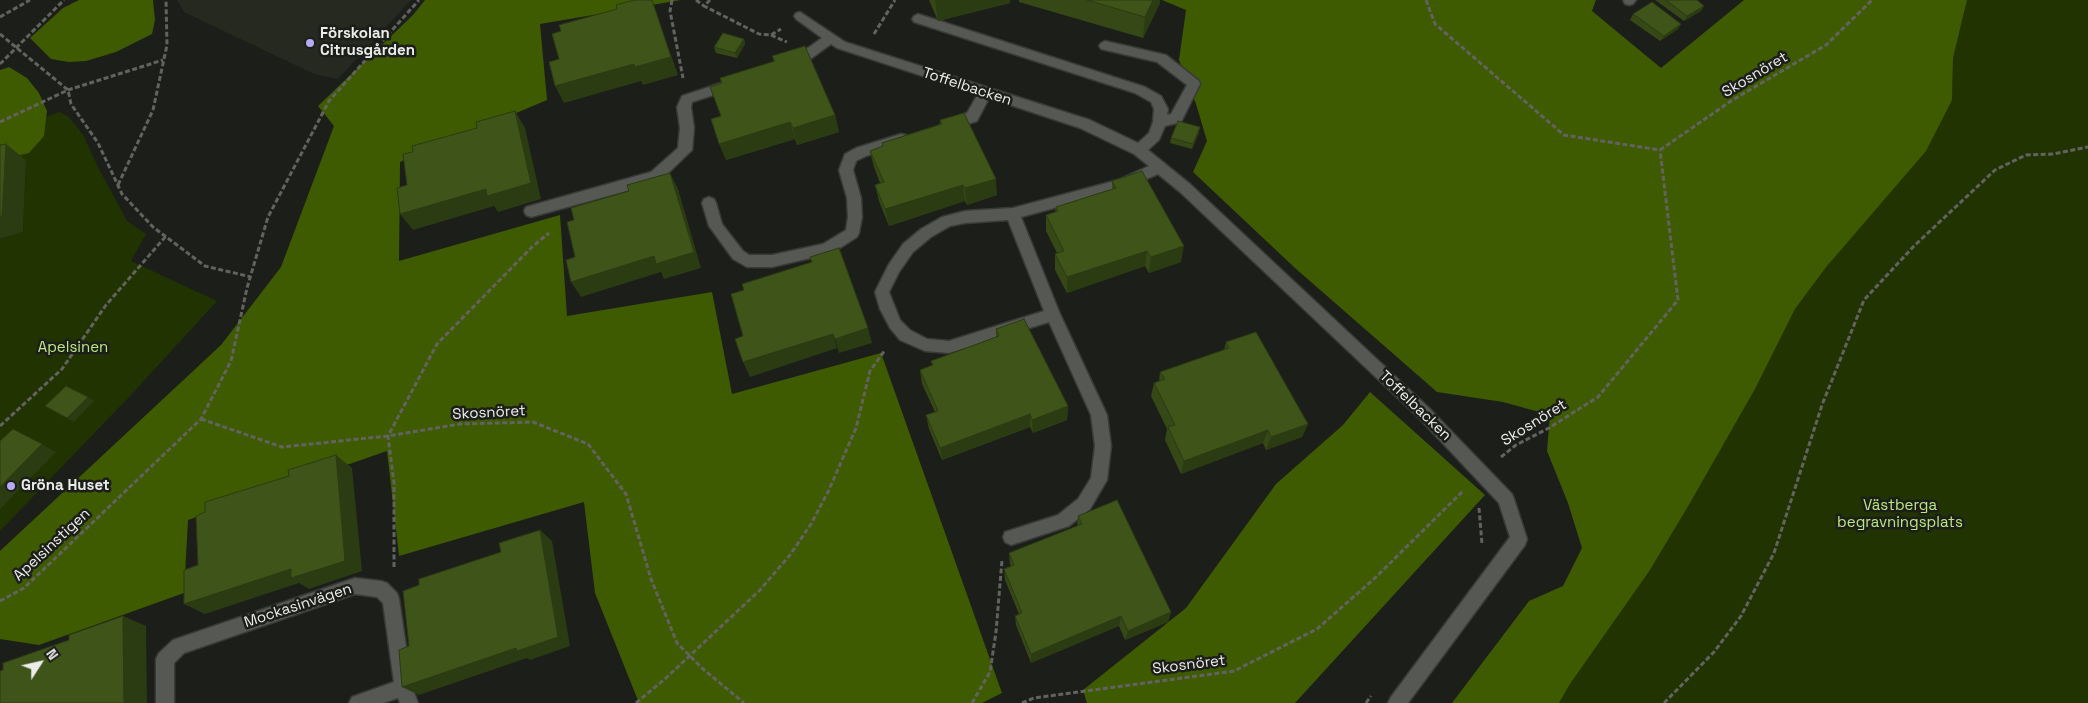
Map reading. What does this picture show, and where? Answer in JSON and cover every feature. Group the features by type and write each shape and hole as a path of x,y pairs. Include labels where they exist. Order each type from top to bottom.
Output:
{"street":[{"name":"Toffelbacken","path":"800,16 841,46 1085,124 1139,150 1192,194 1424,413 1479,475 1506,499 1519,539 1397,703"},
{"path":"918,19 1140,90 1156,99 1161,109 1160,122 1154,136 1139,150"},
{"path":"780,70 799,62 830,38"},
{"path":"1105,46 1162,58 1194,84 1176,118 1160,122"},
{"path":"531,212 641,182 656,176 685,150 687,128 684,107 687,99 742,81"},
{"path":"932,130 972,117 986,93"},
{"path":"709,203 716,226 738,255 747,261 772,262 827,248 852,233 855,217 854,198 846,170 850,158 861,152 914,136"},
{"path":"1053,314 949,347 925,345 905,335 895,324 886,309 882,292 894,268 908,248 926,233 947,221 965,217 1013,214 1121,184 1160,167"},
{"path":"1011,538 1064,520 1084,504 1099,480 1103,446 1099,415 1053,314 1013,214"},
{"name":"Mockasinvägen","path":"165,703 165,659 179,646 355,586 381,589"},
{"path":"358,703 406,695 391,598 381,589"}],"path":[{"path":"0,16 30,0"},
{"path":"0,64 64,0"},
{"path":"118,185 153,110 166,45 166,0"},
{"name":"Apelsinstigen","path":"0,601 24,588 201,419 231,361 251,277 268,217 329,101 419,0"},
{"path":"696,0 759,34 772,35 811,52"},
{"path":"704,6 710,0"},
{"path":"862,54 895,0"},
{"path":"1426,0 1436,24 1564,135 1660,150"},
{"name":"Skosnöret","path":"1022,703 1034,698 1234,671 1317,629 1375,578 1479,475 1516,446 1598,397 1678,300 1660,150 1731,101 1826,45 1872,0"},
{"path":"772,35 800,16"},
{"path":"0,34 68,90 71,104 98,143 122,194 153,227 205,266 251,277"},
{"path":"0,122 68,90 163,60"},
{"path":"1664,703 1714,652 1741,616 1774,553 1822,405 1864,300 1914,246 1996,170 2026,155 2053,154 2088,147"},
{"path":"0,426 62,369 106,305 166,236"},
{"path":"636,703 690,656 760,590 790,555 828,492 843,459 856,428 870,371 887,348 905,335"},
{"name":"Skosnöret","path":"201,419 282,447 388,436 460,424 533,422 588,444 626,494 651,578 677,642 703,669 744,703"},
{"path":"381,589 395,566 394,483 388,436"},
{"path":"1479,475 1482,546"},
{"path":"972,703 990,672 996,632 1003,555 1011,538"},
{"path":"1366,703 1372,695"}],"shaded area":[{"name":"Förskolan Citrusgården","path":"177,0 411,0 338,79 314,74 184,12"}],"green space":[{"path":"79,0 153,0 155,20 152,34 116,52 86,61 69,62 51,59 30,38 63,8"},
{"path":"425,0 681,0 540,24 547,100 400,162 399,261 560,215 567,316 712,292 732,394 881,353 1002,693 982,703 639,703 595,593 584,502 399,556 387,451 188,520 184,593 39,645 0,639 0,551 221,345 281,267 334,126 318,106 413,15"},
{"path":"1162,0 1596,0 1592,11 1661,68 1744,0 1967,0 1953,58 1952,100 1926,151 1827,266 1795,309 1755,389 1650,570 1570,684 1559,703 1452,703 1529,601 1563,586 1582,548 1568,503 1547,451 1550,415 1503,402 1437,392 1295,268 1193,172 1207,141 1196,104 1179,60 1186,10"},
{"name":"Västberga begravningsplats","path":"1967,0 2088,0 2088,703 1559,703 1570,684 1650,570 1755,389 1795,309 1952,100 1953,58"},
{"path":"9,67 27,78 39,93 47,111 44,136 29,153 0,160 0,70"},
{"name":"Apelsinen","path":"59,112 69,117 83,135 127,221 146,234 131,261 217,301 130,396 0,531 0,239 23,232 26,161 0,160 44,136 46,117"},
{"path":"1370,392 1485,495 1295,703 1087,703 1083,690 1186,608 1276,484 1343,425"}],"building":[{"path":"634,0 652,0 671,57 635,67 634,64 555,86 549,62 559,59 552,34 561,31 559,25 617,9 616,5"},
{"path":"1087,0 1153,0 1145,17"},
{"path":"1666,0 1697,0 1704,6 1687,16"},
{"path":"1652,2 1681,24 1664,36 1633,14"},
{"path":"723,33 744,39 735,53 714,47"},
{"path":"805,46 835,115 793,128 790,122 719,144 711,119 721,116 710,87 722,83 720,78 775,61 772,56"},
{"path":"515,111 531,183 487,196 486,189 400,214 397,188 407,185 403,154 413,152 412,146 477,128 476,122"},
{"path":"964,113 996,179 965,188 963,185 885,209 875,185 884,182 870,151 883,146 882,143 942,124 940,120"},
{"path":"1178,121 1200,127 1193,144 1171,138"},
{"path":"6,144 2,216 0,217 0,145"},
{"path":"1142,171 1184,246 1151,257 1147,251 1067,277 1055,254 1064,251 1046,215 1058,211 1056,207 1116,188 1112,181"},
{"path":"670,173 694,252 656,264 654,256 571,282 566,260 575,257 567,222 574,220 571,208 629,191 627,185"},
{"path":"839,248 868,328 835,339 833,334 743,362 735,339 743,336 731,294 744,290 742,284 812,262 810,257"},
{"path":"1024,319 1068,406 1032,420 1030,414 940,448 926,415 938,411 920,370 933,365 931,361 999,336 996,329"},
{"path":"1256,332 1308,424 1271,437 1268,430 1184,461 1168,427 1175,425 1154,383 1165,379 1160,372 1229,348 1226,342"},
{"path":"66,386 88,397 67,418 45,406"},
{"path":"13,429 42,444 0,487 0,441"},
{"path":"336,455 345,561 291,578 291,569 184,604 184,570 198,565 196,516 205,512 205,502 289,476 288,470"},
{"path":"1117,500 1171,612 1128,631 1121,616 1031,654 1015,616 1022,613 1004,569 1014,565 1009,553 1082,524 1078,516"},
{"path":"540,530 558,637 517,651 516,648 402,687 399,650 409,646 403,591 419,585 419,579 501,552 499,543"},
{"path":"123,616 124,703 0,703 0,671 3,670 3,663 69,640 69,635"}],"place":[{"name":"Förskolan Citrusgården","path":"310,43"},
{"name":"Gröna Huset","path":"11,486"}]}
